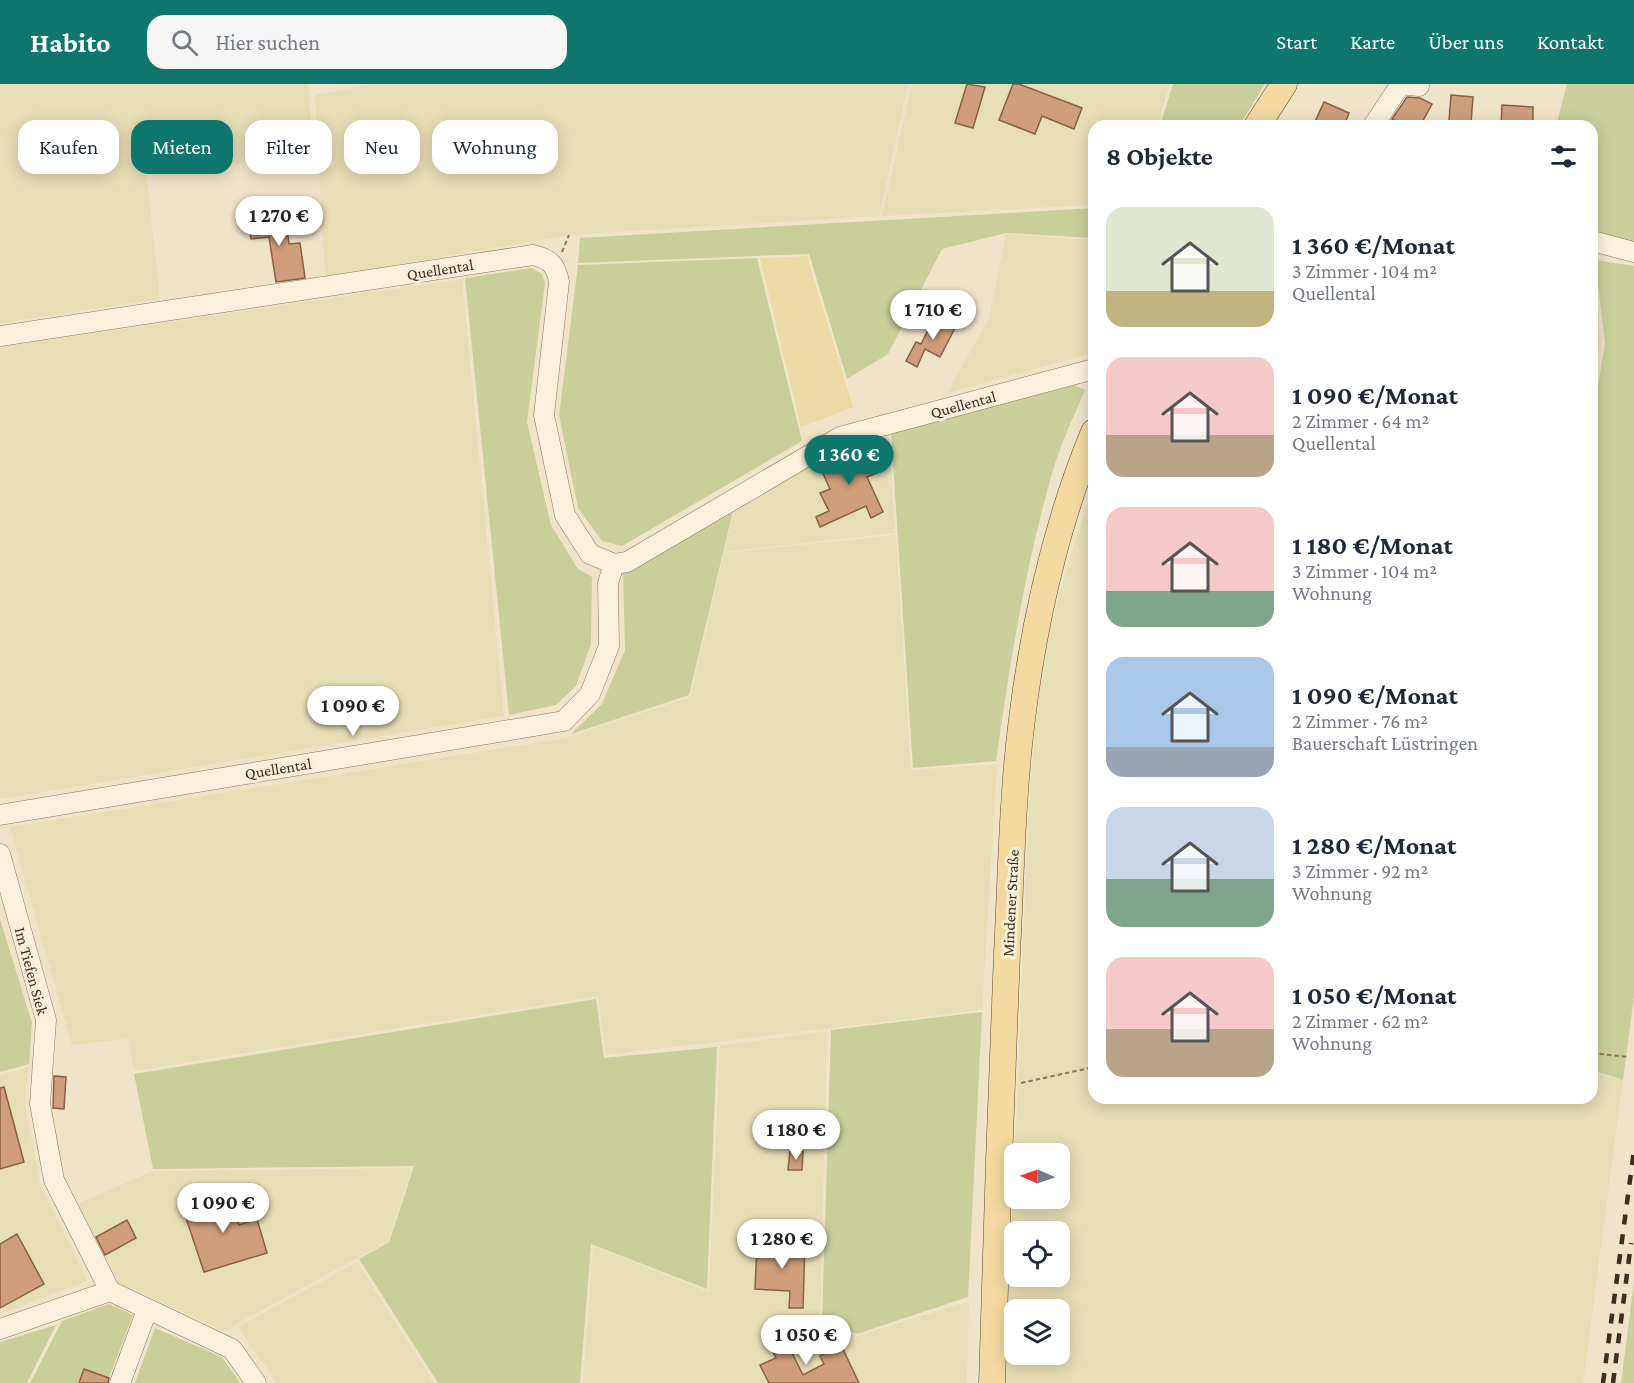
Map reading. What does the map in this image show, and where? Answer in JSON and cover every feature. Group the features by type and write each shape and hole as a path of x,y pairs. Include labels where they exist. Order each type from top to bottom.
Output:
{"main road":[{"path":"1261,120 1284,84"},
{"name":"Mindener Straße","path":"992,1383 1001,1088 1014,820 1021,726 1054,547 1077,472 1088,446"}],"street":[{"path":"1377,120 1401,84 1419,86"},
{"path":"1598,243 1634,252"},
{"name":"Quellental","path":"0,336 533,255 547,258 556,268 559,282 544,416 565,515 590,554 614,564 627,562 840,437 1088,371"},
{"name":"Quellental","path":"0,815 564,721 590,694 609,646 608,584 614,564"},
{"name":"Im Tiefen Siek","path":"0,854 46,1020 40,1104 54,1180 110,1291"},
{"path":"0,1329 110,1291 232,1349 256,1383"},
{"path":"120,1383 147,1310"}],"path":[{"path":"1598,1054 1628,1057"},
{"path":"1001,1088 1088,1068"}],"shaded area":[{"path":"0,84 308,84 310,120 245,120 245,163 233,164 233,120 131,120 131,174 146,174 160,299 0,323"},
{"path":"372,84 908,84 879,216 569,235 325,277 319,174 332,174 332,120 316,120 315,95"},
{"path":"912,84 1170,84 1159,120 1088,120 1088,205 882,216"},
{"path":"1006,234 1088,240 1088,354 947,393 989,318"},
{"path":"462,279 504,716 0,799 0,347"},
{"path":"1598,315 1601,342 1598,360"},
{"path":"889,432 895,533 724,552 736,505 844,444"},
{"path":"1088,502 1088,1104 1598,1104 1598,1074 1623,1080 1583,1383 1005,1383 1006,1365 1070,1365 1070,1299 1009,1299 1009,1287 1070,1287 1070,1221 1012,1221 1012,1209 1070,1209 1070,1143 1015,1143 1028,823 1035,727 1049,635 1071,552"},
{"path":"896,535 911,770 997,764 982,1010 606,1055 598,996 134,1071 128,1039 72,1045 10,827 566,738 690,697 724,553"},
{"path":"827,1031 820,1323 857,1336 969,1301 967,1383 583,1383 593,1246 709,1292 720,1046"},
{"path":"29,1067 25,1106 40,1183 87,1281 0,1314 0,1075"},
{"path":"412,1168 388,1241 224,1331 119,1283 77,1204 153,1171"},
{"path":"357,1262 434,1383 277,1383 238,1327"}],"green space":[{"path":"1173,84 1265,84 1243,120 1162,120"},
{"path":"1567,84 1634,84 1634,244 1598,234 1598,120 1558,120"},
{"path":"1088,208 1088,238 1006,233 942,249 888,354 847,379 809,254 578,263 580,238"},
{"path":"757,258 802,441 622,546 602,541 578,508 559,415 578,265"},
{"path":"1598,260 1634,266 1634,997 1623,1080 1598,1072 1598,386 1605,343 1598,285"},
{"path":"532,268 542,274 545,283 527,422 551,525 578,569 592,577 591,644 576,686 556,705 509,715 465,278"},
{"path":"1072,384 1085,390 1056,460 1034,542 1013,651 996,761 913,768 891,432"},
{"path":"734,507 689,695 571,734 602,704 625,650 623,573"},
{"path":"0,919 32,1023 29,1064 0,1072"},
{"path":"596,999 604,1058 717,1047 707,1289 591,1244 580,1383 438,1383 359,1259 389,1242 414,1166 153,1169 134,1074"},
{"path":"982,1012 968,1297 857,1334 822,1322 831,1030"},
{"path":"1634,1282 1634,1383 1621,1383"},
{"path":"109,1304 133,1315 107,1383 30,1383 62,1321"},
{"path":"56,1325 27,1383 0,1383 0,1342"},
{"path":"155,1328 222,1357 240,1383 135,1383"}],"sand":[{"path":"807,256 853,407 801,427 760,258"}],"building":[{"path":"967,84 985,87 973,128 955,123"},
{"path":"1013,84 1019,84 1082,108 1074,129 1042,116 1035,134 999,120"},
{"path":"1451,95 1473,97 1471,120 1449,120"},
{"path":"1407,97 1420,98 1432,104 1423,120 1392,119"},
{"path":"1324,102 1349,113 1346,120 1316,120"},
{"path":"1502,105 1533,107 1533,120 1501,120"},
{"path":"285,214 289,244 300,243 305,278 276,282 269,237 251,239 248,219"},
{"path":"935,316 956,326 940,357 925,349 917,367 906,361 916,342 921,344"},
{"path":"865,445 877,473 867,477 883,512 871,518 866,506 820,527 816,517 829,511 820,493 830,489 819,465"},
{"path":"54,1076 66,1077 64,1109 53,1108"},
{"path":"4,1087 24,1162 0,1169 0,1088"},
{"path":"790,1151 803,1151 802,1170 788,1170"},
{"path":"230,1195 239,1225 257,1219 267,1253 204,1272 183,1209"},
{"path":"127,1220 136,1238 105,1255 96,1237"},
{"path":"17,1234 44,1284 0,1308 0,1244"},
{"path":"792,1243 805,1243 803,1308 789,1308 790,1291 755,1289 757,1244 792,1246"},
{"path":"781,1331 803,1375 824,1364 820,1356 841,1345 859,1383 769,1383 760,1365 776,1358 766,1338"},
{"path":"84,1369 109,1378 108,1383 79,1383"}],"railway":[{"path":"1603,1383 1634,1150"},
{"path":"1613,1383 1631,1243"}]}
